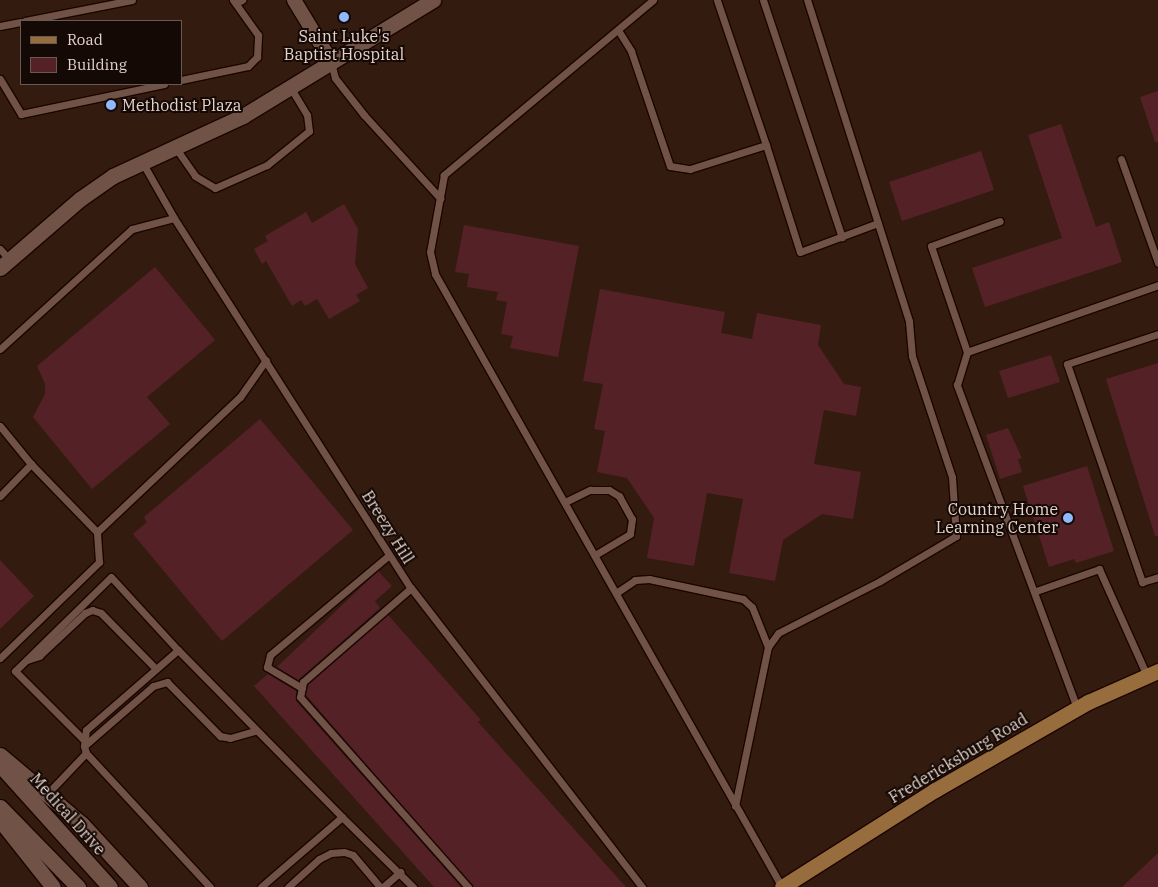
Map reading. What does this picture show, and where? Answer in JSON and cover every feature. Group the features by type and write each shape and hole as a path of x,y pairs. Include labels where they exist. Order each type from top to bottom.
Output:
{"main road":[{"name":"Fredericksburg Road","path":"782,887 935,790 1077,708 1152,674"}],"street":[{"path":"294,0 331,62"},
{"path":"3,259 80,199 113,176 141,161 235,120 291,88 433,0"},
{"path":"0,755 48,793 140,887"},
{"name":"Medical Drive","path":"0,765 110,887"},
{"path":"0,807 78,887"},
{"path":"0,820 54,887"}],"lane":[{"path":"33,20 132,0"},
{"path":"653,0 444,175 430,252 435,274 596,555 782,887"},
{"path":"717,0 800,252 878,224"},
{"path":"763,0 842,236"},
{"path":"735,806 768,647 778,633 880,581 956,536 952,477 912,356 909,321 807,0"},
{"path":"182,80 248,66 257,57 258,34 237,1"},
{"path":"0,26 20,23"},
{"path":"618,30 631,51 670,166 690,169 766,145"},
{"path":"331,62 335,78 342,88 440,198"},
{"path":"0,80 21,114 159,85"},
{"path":"174,146 195,176 215,188 267,165 309,131 307,115 291,88"},
{"path":"1121,159 1158,262"},
{"name":"Breezy Hill","path":"141,161 174,218 411,588 642,887"},
{"path":"0,349 132,230 174,218"},
{"path":"1000,220 931,246 967,352 957,385 1036,591 1077,708"},
{"path":"967,352 1158,285"},
{"path":"1158,334 1067,364 1142,582 1158,576"},
{"path":"97,532 240,397 266,360"},
{"path":"0,426 31,464 97,532 99,562 0,658"},
{"path":"0,496 31,464"},
{"path":"565,502 590,490 609,490 619,496 632,519 630,534 596,555"},
{"path":"302,688 267,667 270,655 389,555"},
{"path":"1036,591 1099,569 1152,674"},
{"path":"210,887 15,672 111,577 254,731 400,872 412,887"},
{"path":"616,593 635,580 650,579 743,599 752,607 768,647"},
{"path":"411,588 308,677 300,697 468,887"},
{"path":"27,660 39,656 85,613 92,610 101,612 156,669"},
{"path":"85,747 86,730 178,650"},
{"path":"48,793 85,747 153,686 167,682 220,736 230,738 254,731"},
{"path":"261,887 342,817"},
{"path":"288,887 319,859 330,853 344,852 353,854 381,887 400,872"}],"building":[{"path":"1158,91 1158,142 1155,142 1140,97"},
{"path":"1061,124 1096,227 1109,222 1122,262 985,307 972,268 1062,238 1028,135"},
{"path":"981,151 994,190 902,221 889,182"},
{"path":"344,204 358,229 355,264 368,288 356,295 360,301 329,319 317,299 305,306 301,300 292,306 266,261 262,264 254,249 268,241 265,236 306,212 312,223"},
{"path":"464,225 579,246 558,357 510,348 513,336 501,334 507,302 496,300 498,292 467,287 469,274 455,272"},
{"path":"155,267 215,340 147,397 170,424 92,489 33,417 45,394 45,384 37,366"},
{"path":"600,289 725,312 721,333 752,339 757,313 821,325 818,345 844,384 861,387 856,416 824,410 814,464 861,472 853,519 822,514 783,540 775,581 729,573 743,499 707,493 694,566 647,558 654,518 627,478 597,472 605,431 594,429 603,384 583,381"},
{"path":"1051,355 1060,382 1008,398 999,371"},
{"path":"1158,363 1158,536 1155,536 1106,379"},
{"path":"260,419 353,530 222,641 133,534 147,522 144,517"},
{"path":"1008,428 1022,458 1018,459 1022,472 1000,479 986,435"},
{"name":"Country Home Learning Center","path":"1087,466 1114,551 1076,563 1074,559 1049,567 1023,486"},
{"path":"0,560 34,596 0,629"},
{"path":"378,571 392,586 375,601 380,608 298,680 277,667"},
{"path":"388,615 481,720 478,722 626,887 473,887 306,695 308,685"},
{"path":"268,674 296,691 296,701 461,887 434,887 254,686"},
{"path":"1158,853 1158,887 1122,887"}],"place":[{"name":"Saint Luke's Baptist Hospital","path":"344,17"},
{"name":"Methodist Plaza","path":"111,105"},
{"name":"Country Home Learning Center","path":"1068,518"}]}
